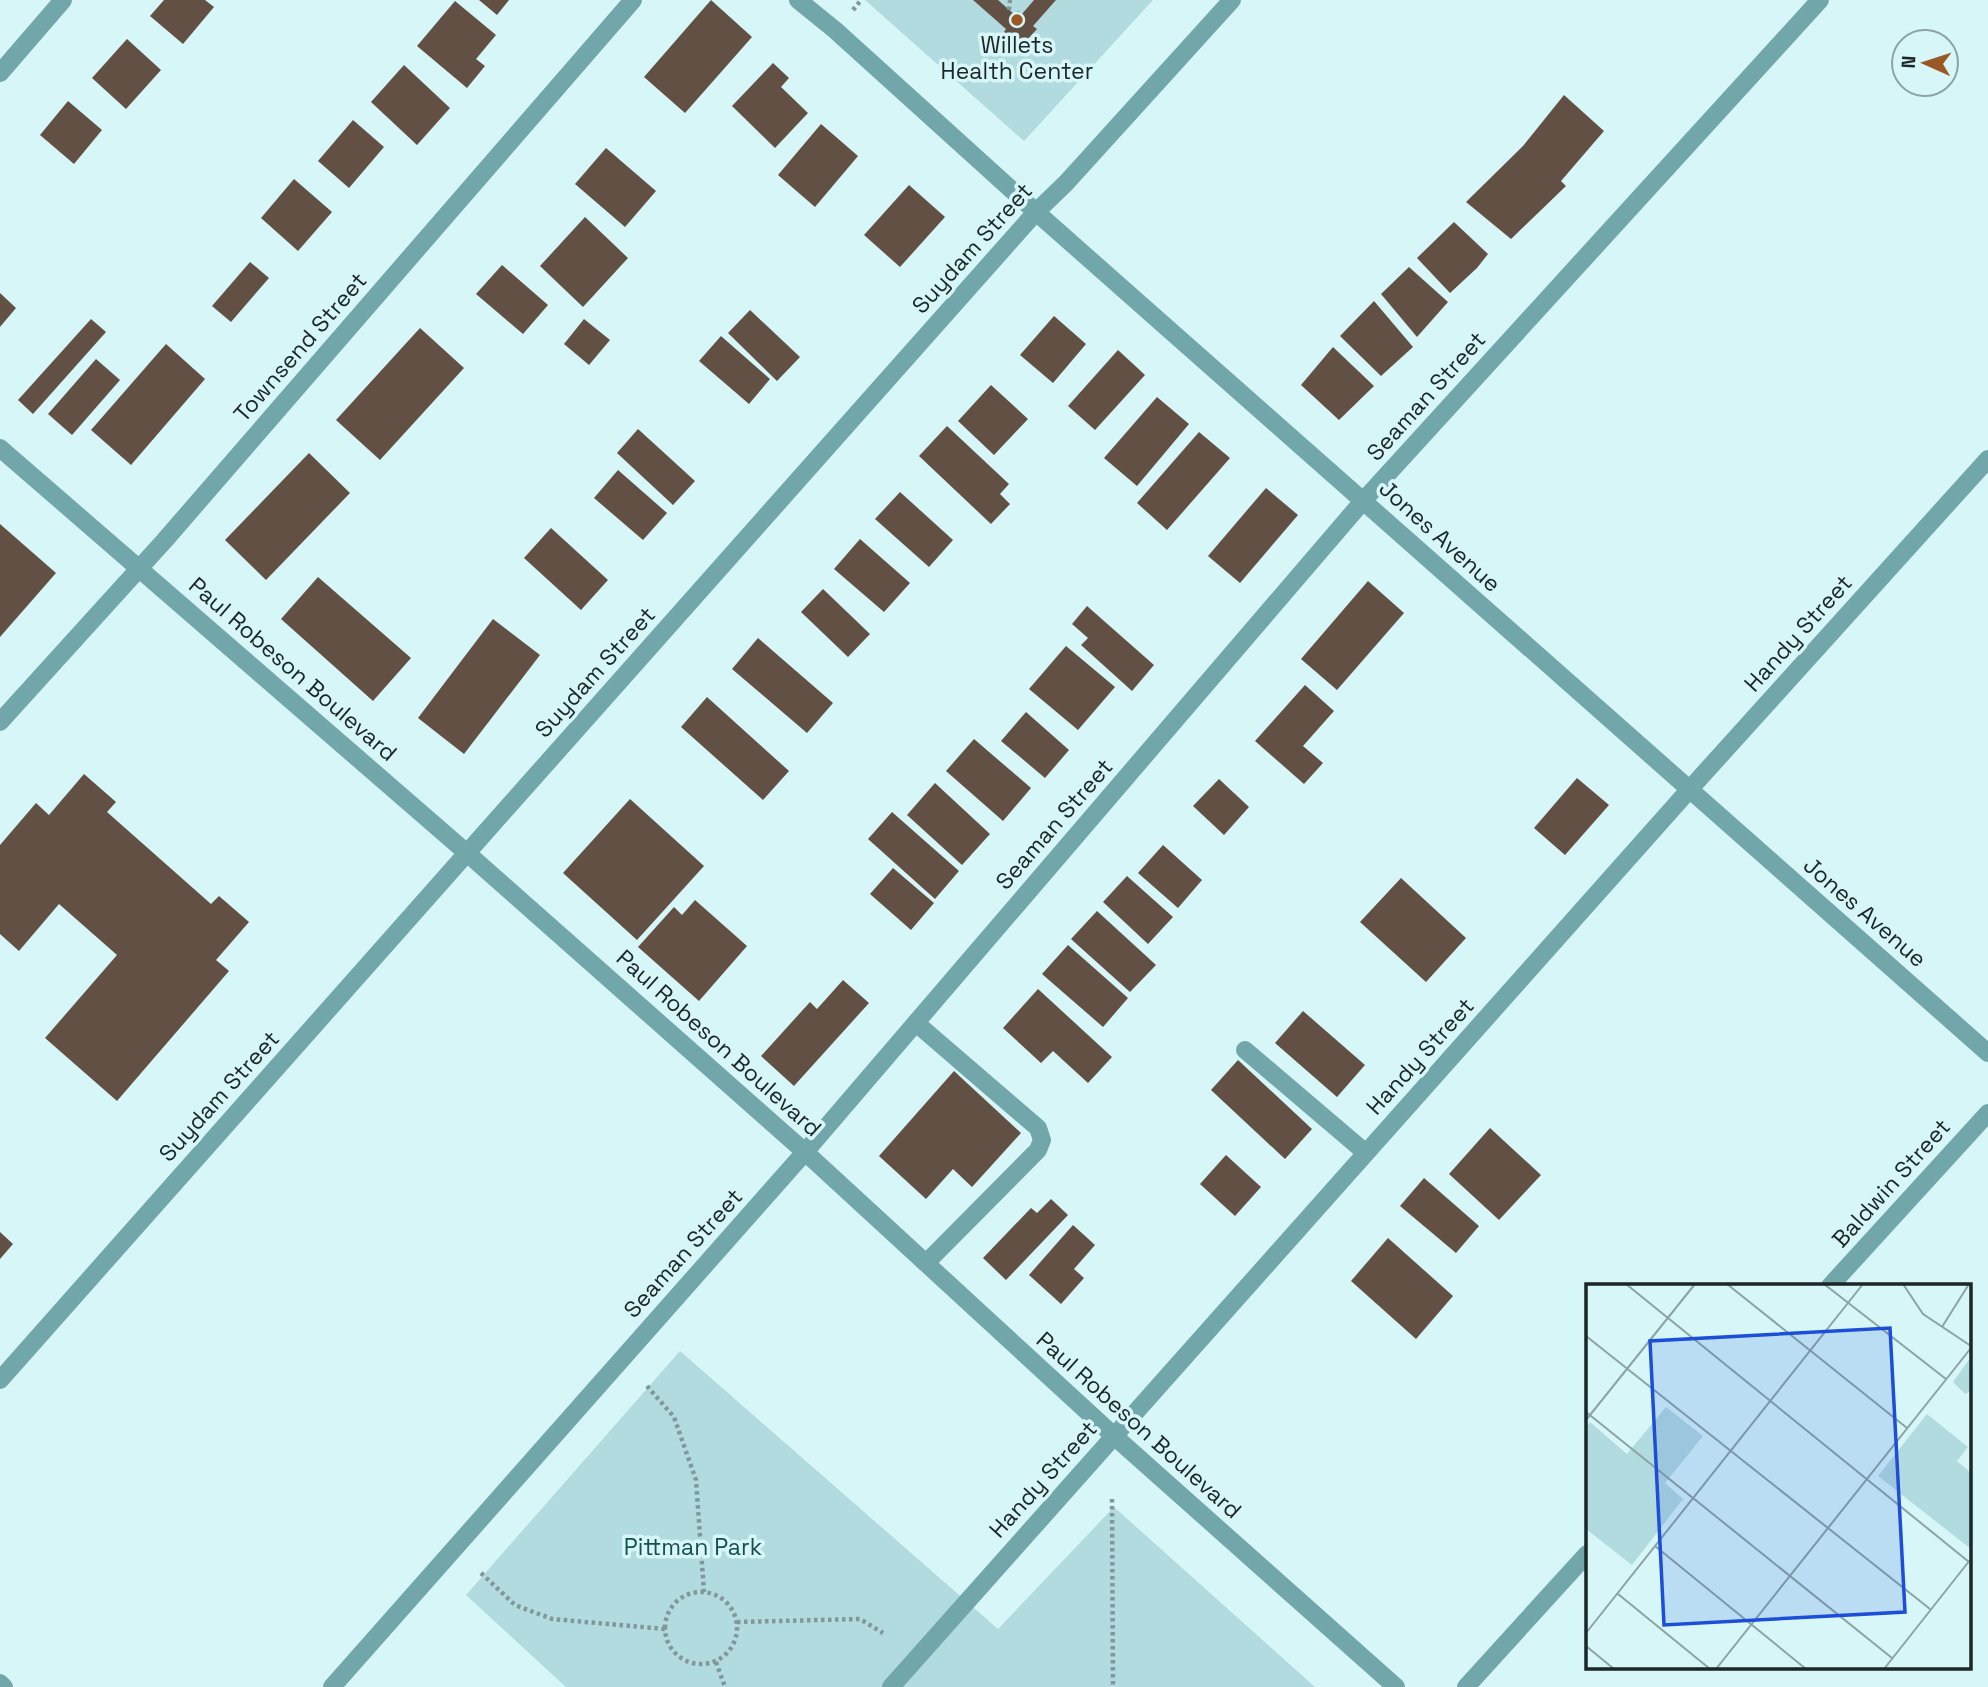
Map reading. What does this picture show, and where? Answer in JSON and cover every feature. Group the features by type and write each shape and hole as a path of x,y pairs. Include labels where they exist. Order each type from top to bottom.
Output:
{"street":[{"path":"0,73 63,0"},
{"name":"Townsend Street","path":"0,722 140,568 633,0"},
{"name":"Jones Avenue","path":"798,0 1988,1053"},
{"name":"Suydam Street","path":"0,1380 1036,212 1066,183 1232,0"},
{"name":"Seaman Street","path":"332,1687 805,1152 1363,501 1820,0"},
{"name":"Paul Robeson Boulevard","path":"0,448 467,853 805,1152 1114,1436 1396,1687"},
{"name":"Handy Street","path":"891,1687 1689,790 1988,459"},
{"path":"916,1023 1038,1128 1042,1140 1038,1150 926,1263"},
{"path":"1245,1050 1366,1153"},
{"name":"Baldwin Street","path":"1832,1284 1988,1112"},
{"path":"1466,1687 1586,1555"},
{"path":"0,1683 4,1687"}],"path":[{"path":"1009,10 1010,0"},
{"path":"647,1387 674,1417 696,1480 704,1592"},
{"path":"1112,1499 1113,1687"},
{"path":"481,1573 515,1605 552,1619 664,1629"},
{"path":"704,1592 715,1594 733,1611 737,1634 733,1645 716,1661 693,1664 672,1651 666,1641 664,1629 672,1606 692,1593 704,1592"},
{"path":"737,1622 860,1619 883,1633"},
{"path":"716,1661 725,1687"}],"green space":[{"path":"865,0 1153,0 1024,141"},
{"name":"Pittman Park","path":"680,1351 998,1629 1114,1507 1315,1687 566,1687 466,1595"}],"building":[{"path":"164,0 205,0 214,7 183,44 150,16"},
{"path":"479,0 509,0 497,15"},
{"path":"711,0 752,37 685,113 644,77"},
{"name":"Willets Health Center","path":"973,0 998,0 1015,15 1018,11 1022,14 1034,0 1056,0 1033,26 1037,29 1024,43 1019,39 1016,43 1004,32 1006,29"},
{"path":"455,1 496,35 476,59 485,66 467,88 417,46"},
{"path":"127,39 161,70 126,109 92,78"},
{"path":"773,63 789,78 781,87 808,113 775,148 732,106"},
{"path":"404,65 450,108 417,145 371,102"},
{"path":"1564,95 1604,131 1561,181 1566,186 1511,239 1466,202 1523,146"},
{"path":"68,101 102,130 74,164 40,135"},
{"path":"353,120 384,147 349,188 318,161"},
{"path":"821,124 858,156 815,207 778,175"},
{"path":"606,148 656,191 625,227 575,184"},
{"path":"294,179 332,212 298,251 261,218"},
{"path":"909,185 945,217 900,267 864,235"},
{"path":"585,217 628,258 583,307 540,266"},
{"path":"1454,222 1488,254 1450,293 1417,258"},
{"path":"250,262 269,278 231,322 212,306"},
{"path":"502,265 548,305 523,334 476,294"},
{"path":"1409,267 1448,302 1417,337 1381,294"},
{"path":"0,293 16,308 0,327"},
{"path":"1374,301 1413,347 1381,376 1340,336"},
{"path":"750,310 800,357 777,381 728,333"},
{"path":"1054,316 1086,344 1053,383 1020,355"},
{"path":"91,319 106,332 33,414 18,400"},
{"path":"584,319 610,340 589,365 564,344"},
{"path":"420,328 464,368 380,460 336,420"},
{"path":"721,336 770,379 749,404 699,361"},
{"path":"166,344 205,379 131,465 91,430"},
{"path":"1333,347 1374,386 1339,420 1301,385"},
{"path":"1118,350 1145,375 1095,430 1068,406"},
{"path":"96,359 120,380 72,435 48,414"},
{"path":"991,385 1028,419 994,455 958,421"},
{"path":"1157,397 1189,424 1137,486 1104,458"},
{"path":"947,426 1009,484 1000,494 1010,504 991,524 919,456"},
{"path":"638,429 695,481 673,505 617,453"},
{"path":"1199,432 1230,458 1167,530 1137,503"},
{"path":"309,453 350,493 266,580 225,540"},
{"path":"618,470 667,513 643,540 594,498"},
{"path":"1266,488 1298,515 1240,583 1208,556"},
{"path":"900,492 953,540 929,567 875,519"},
{"path":"0,524 56,573 0,637"},
{"path":"551,528 608,580 581,610 524,558"},
{"path":"860,539 910,583 884,612 834,569"},
{"path":"318,577 411,658 373,701 281,619"},
{"path":"1368,581 1404,613 1337,690 1301,659"},
{"path":"823,589 870,634 848,657 801,612"},
{"path":"1087,606 1154,665 1132,691 1081,645 1088,638 1072,624"},
{"path":"493,619 540,655 464,754 418,718"},
{"path":"758,638 833,703 807,733 732,669"},
{"path":"1066,646 1115,687 1078,730 1029,689"},
{"path":"1305,685 1334,711 1303,746 1323,763 1304,784 1255,741"},
{"path":"707,697 789,771 763,800 681,727"},
{"path":"1026,712 1069,750 1045,778 1001,741"},
{"path":"974,739 1031,788 1003,821 946,771"},
{"path":"84,774 116,802 107,812 211,904 219,896 249,922 216,960 229,971 117,1101 45,1038 117,955 59,904 19,951 0,934 0,845 36,803 49,815"},
{"path":"1577,778 1609,805 1565,855 1534,828"},
{"path":"1219,779 1249,807 1224,835 1193,806"},
{"path":"935,783 990,834 962,865 907,815"},
{"path":"630,799 704,866 637,940 563,873"},
{"path":"892,812 959,871 935,899 868,839"},
{"path":"1163,845 1202,880 1178,908 1138,873"},
{"path":"893,868 934,903 911,930 870,894"},
{"path":"1127,876 1173,917 1148,944 1103,902"},
{"path":"1401,878 1466,938 1426,982 1360,922"},
{"path":"695,900 747,946 699,1001 638,947 674,907 682,915"},
{"path":"1097,911 1156,965 1130,992 1071,939"},
{"path":"1068,945 1128,998 1103,1027 1042,974"},
{"path":"843,980 869,1003 794,1086 761,1056 810,1002 817,1009"},
{"path":"1038,989 1112,1057 1088,1083 1053,1051 1041,1063 1003,1028"},
{"path":"1303,1011 1365,1065 1337,1097 1275,1043"},
{"path":"1238,1060 1312,1129 1285,1159 1211,1090"},
{"path":"954,1071 1021,1133 972,1187 953,1169 926,1199 879,1156"},
{"path":"1490,1128 1541,1175 1499,1220 1449,1174"},
{"path":"1226,1155 1261,1187 1235,1216 1200,1184"},
{"path":"1424,1178 1479,1226 1456,1253 1400,1206"},
{"path":"1051,1199 1068,1215 1006,1280 983,1258 1031,1208 1037,1213"},
{"path":"1073,1225 1095,1245 1074,1269 1084,1278 1061,1304 1029,1275"},
{"path":"0,1232 13,1244 0,1259"},
{"path":"1388,1238 1453,1296 1416,1339 1351,1281"}],"place":[{"name":"Willets Health Center","path":"1017,20"}]}
